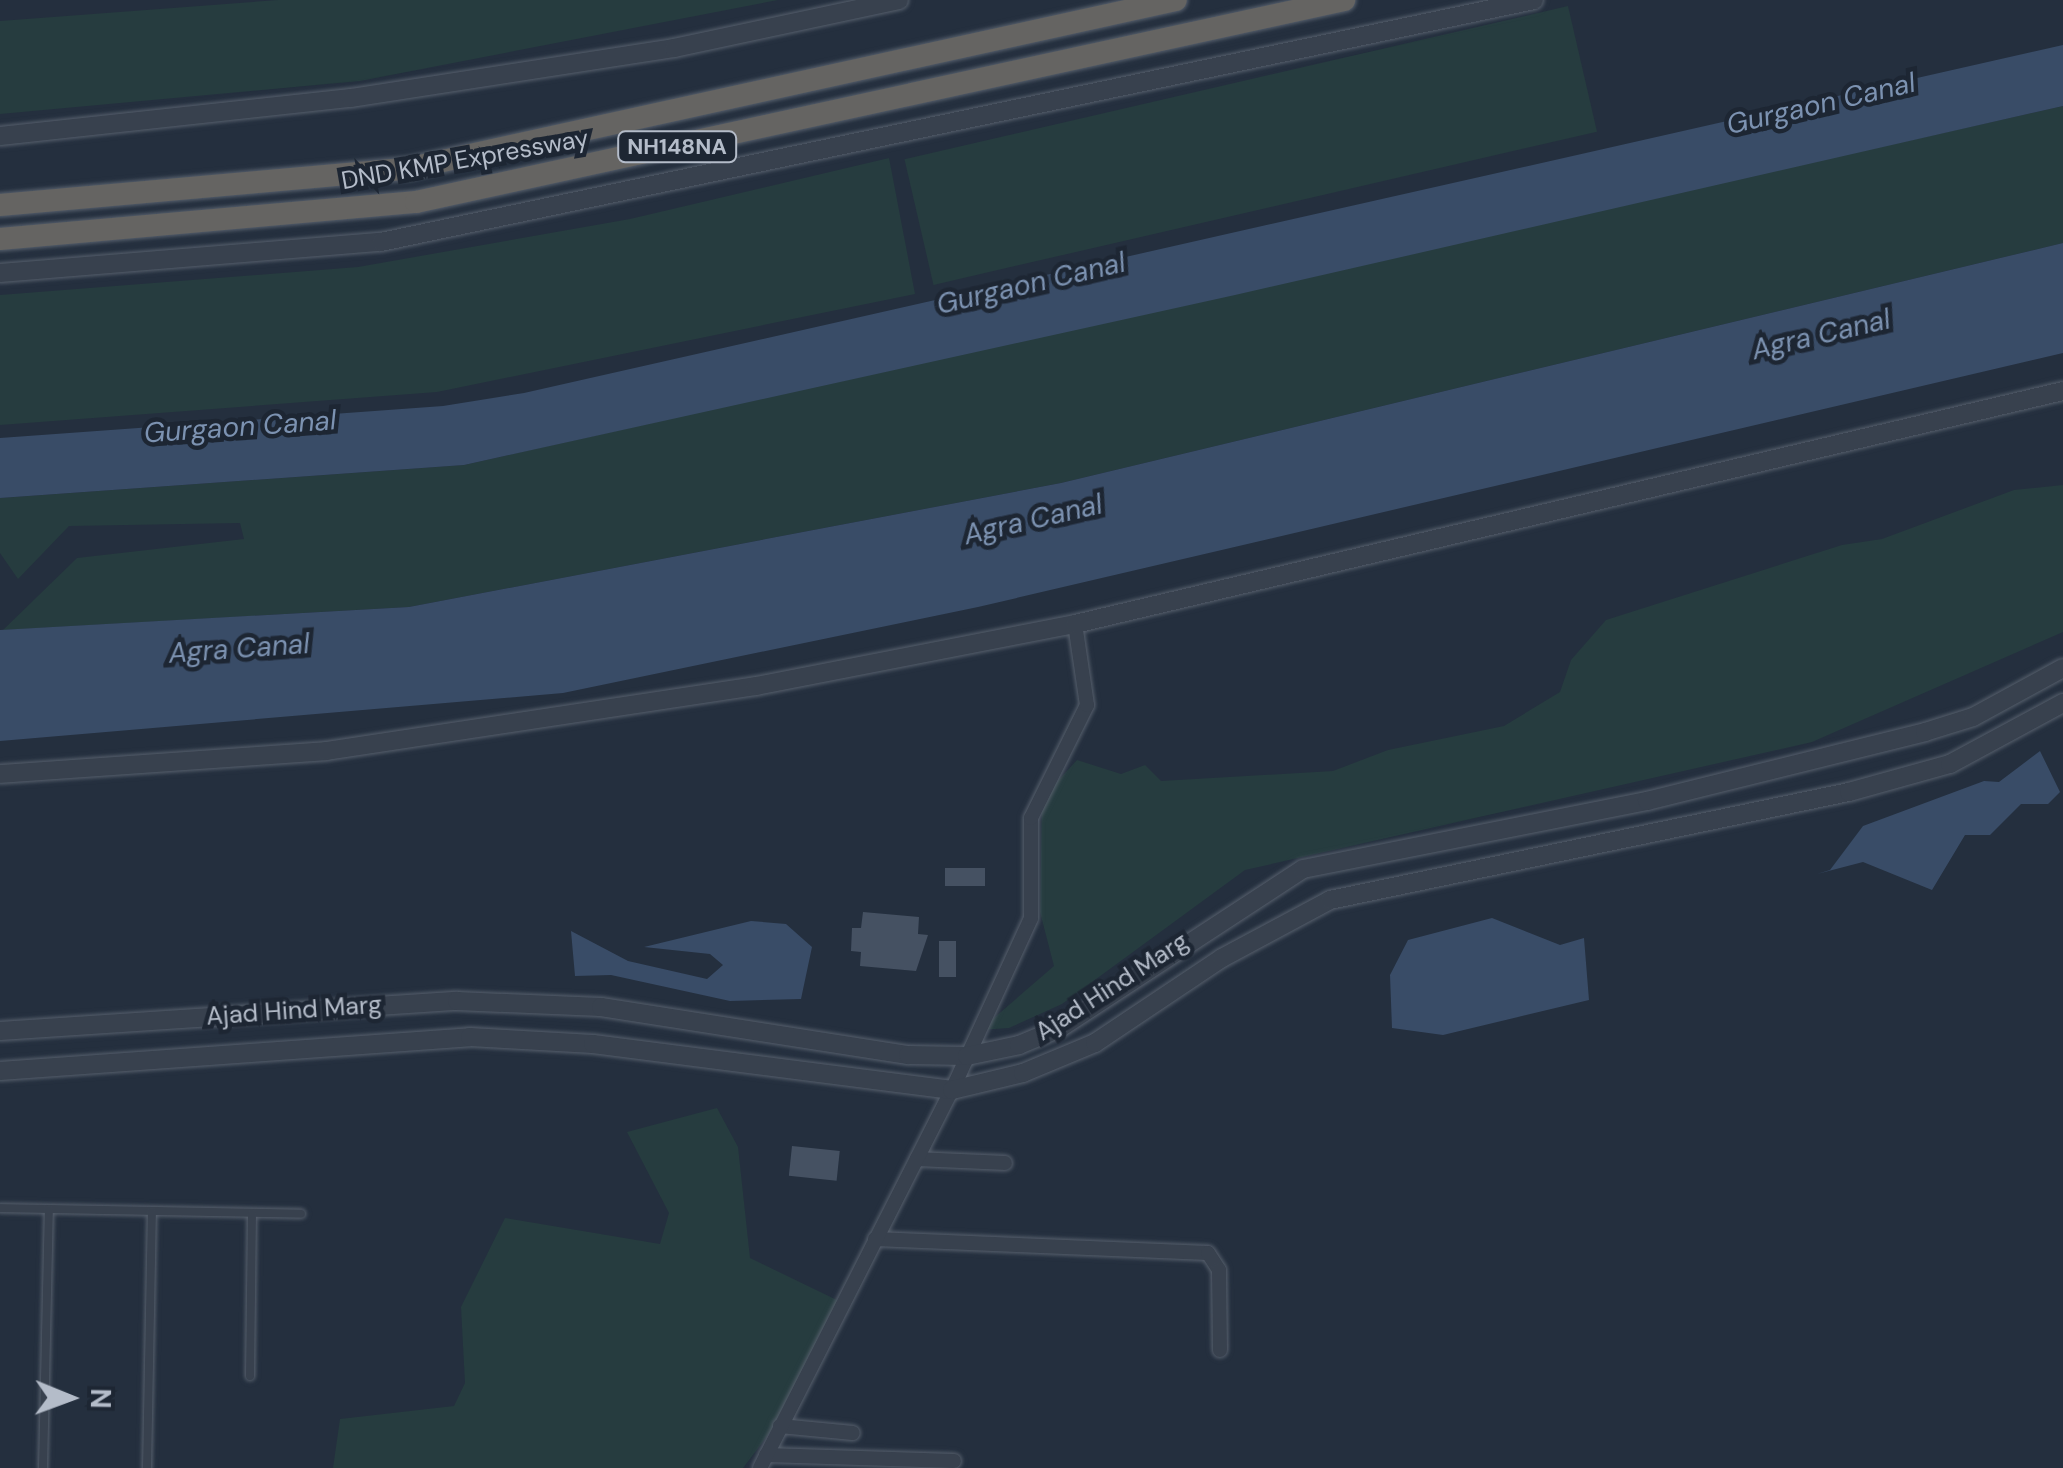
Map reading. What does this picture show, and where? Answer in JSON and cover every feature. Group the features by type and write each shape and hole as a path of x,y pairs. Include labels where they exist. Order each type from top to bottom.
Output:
{"highway":[{"name":"DND KMP Expressway","path":"0,205 411,168 1176,0"},
{"name":"DND KMP Expressway","path":"0,239 416,202 1344,0"}],"street":[{"path":"0,136 351,98 674,48 899,0"},
{"path":"0,273 381,242 1534,0"},
{"path":"0,774 326,751 756,686 1075,624 2063,391"},
{"path":"954,1461 763,1462 952,1090 1031,918 1031,818 1087,705 1075,624"},
{"name":"Ajad Hind Marg","path":"0,1031 458,1001 601,1007 908,1055 966,1056 1019,1045 1060,1028 1303,869 1647,801 1924,732 1973,717 2063,668"},
{"path":"0,1071 470,1038 593,1044 952,1090 1023,1073 1096,1042 1222,958 1330,900 1882,782 1996,745 2063,703"},
{"path":"916,1159 1005,1163"},
{"path":"875,1239 1208,1253 1219,1270 1220,1350"},
{"path":"780,1426 853,1432"}],"lane":[{"path":"0,1208 300,1214"},
{"path":"43,1468 49,1209"},
{"path":"147,1468 152,1211"},
{"path":"250,1376 252,1213"}],"green space":[{"path":"278,0 778,0 360,81 0,114 0,21"},
{"path":"1568,6 1597,132 933,285 904,159"},
{"path":"2063,106 2063,243 1061,483 409,607 3,630 77,558 244,539 240,523 69,526 18,579 0,553 0,498 464,465"},
{"path":"889,158 915,294 437,392 0,425 0,295 358,267 630,219"},
{"path":"2063,485 2063,632 1812,742 1245,870 1062,1004 1009,1028 980,1030 1054,966 1040,912 1042,798 1077,760 1121,774 1145,765 1161,781 1333,771 1388,750 1504,726 1560,692 1571,660 1606,620 1842,545 1882,539 2014,490"},
{"path":"717,1108 738,1147 750,1258 843,1303 789,1407 743,1468 333,1468 340,1419 454,1406 465,1383 461,1307 505,1218 660,1244 669,1213 627,1132"}],"water":[{"name":"Gurgaon Canal","path":"2063,45 2063,106 1235,295 464,465 0,498 0,438 443,406 524,393"},
{"name":"Agra Canal","path":"2063,243 2063,353 978,607 563,693 0,741 0,630 409,607 1061,483"},
{"path":"2040,751 2060,792 2048,804 2021,804 1990,835 1965,835 1932,890 1863,862 1817,874 1830,870 1863,826 1984,781 1999,782"},
{"path":"1492,918 1560,945 1584,938 1589,1000 1443,1035 1392,1028 1390,975 1408,940"},
{"path":"751,921 786,924 812,947 801,999 730,1001 611,975 575,976 571,931 628,961 707,979 723,965 710,954 644,947"}],"building":[{"path":"945,868 985,868 985,886 945,886"},
{"path":"863,912 919,917 918,934 928,935 916,971 860,966 861,952 851,951 852,928 861,928"},
{"path":"939,941 956,941 956,977 939,977"},
{"path":"792,1146 840,1151 837,1181 789,1176"}]}
